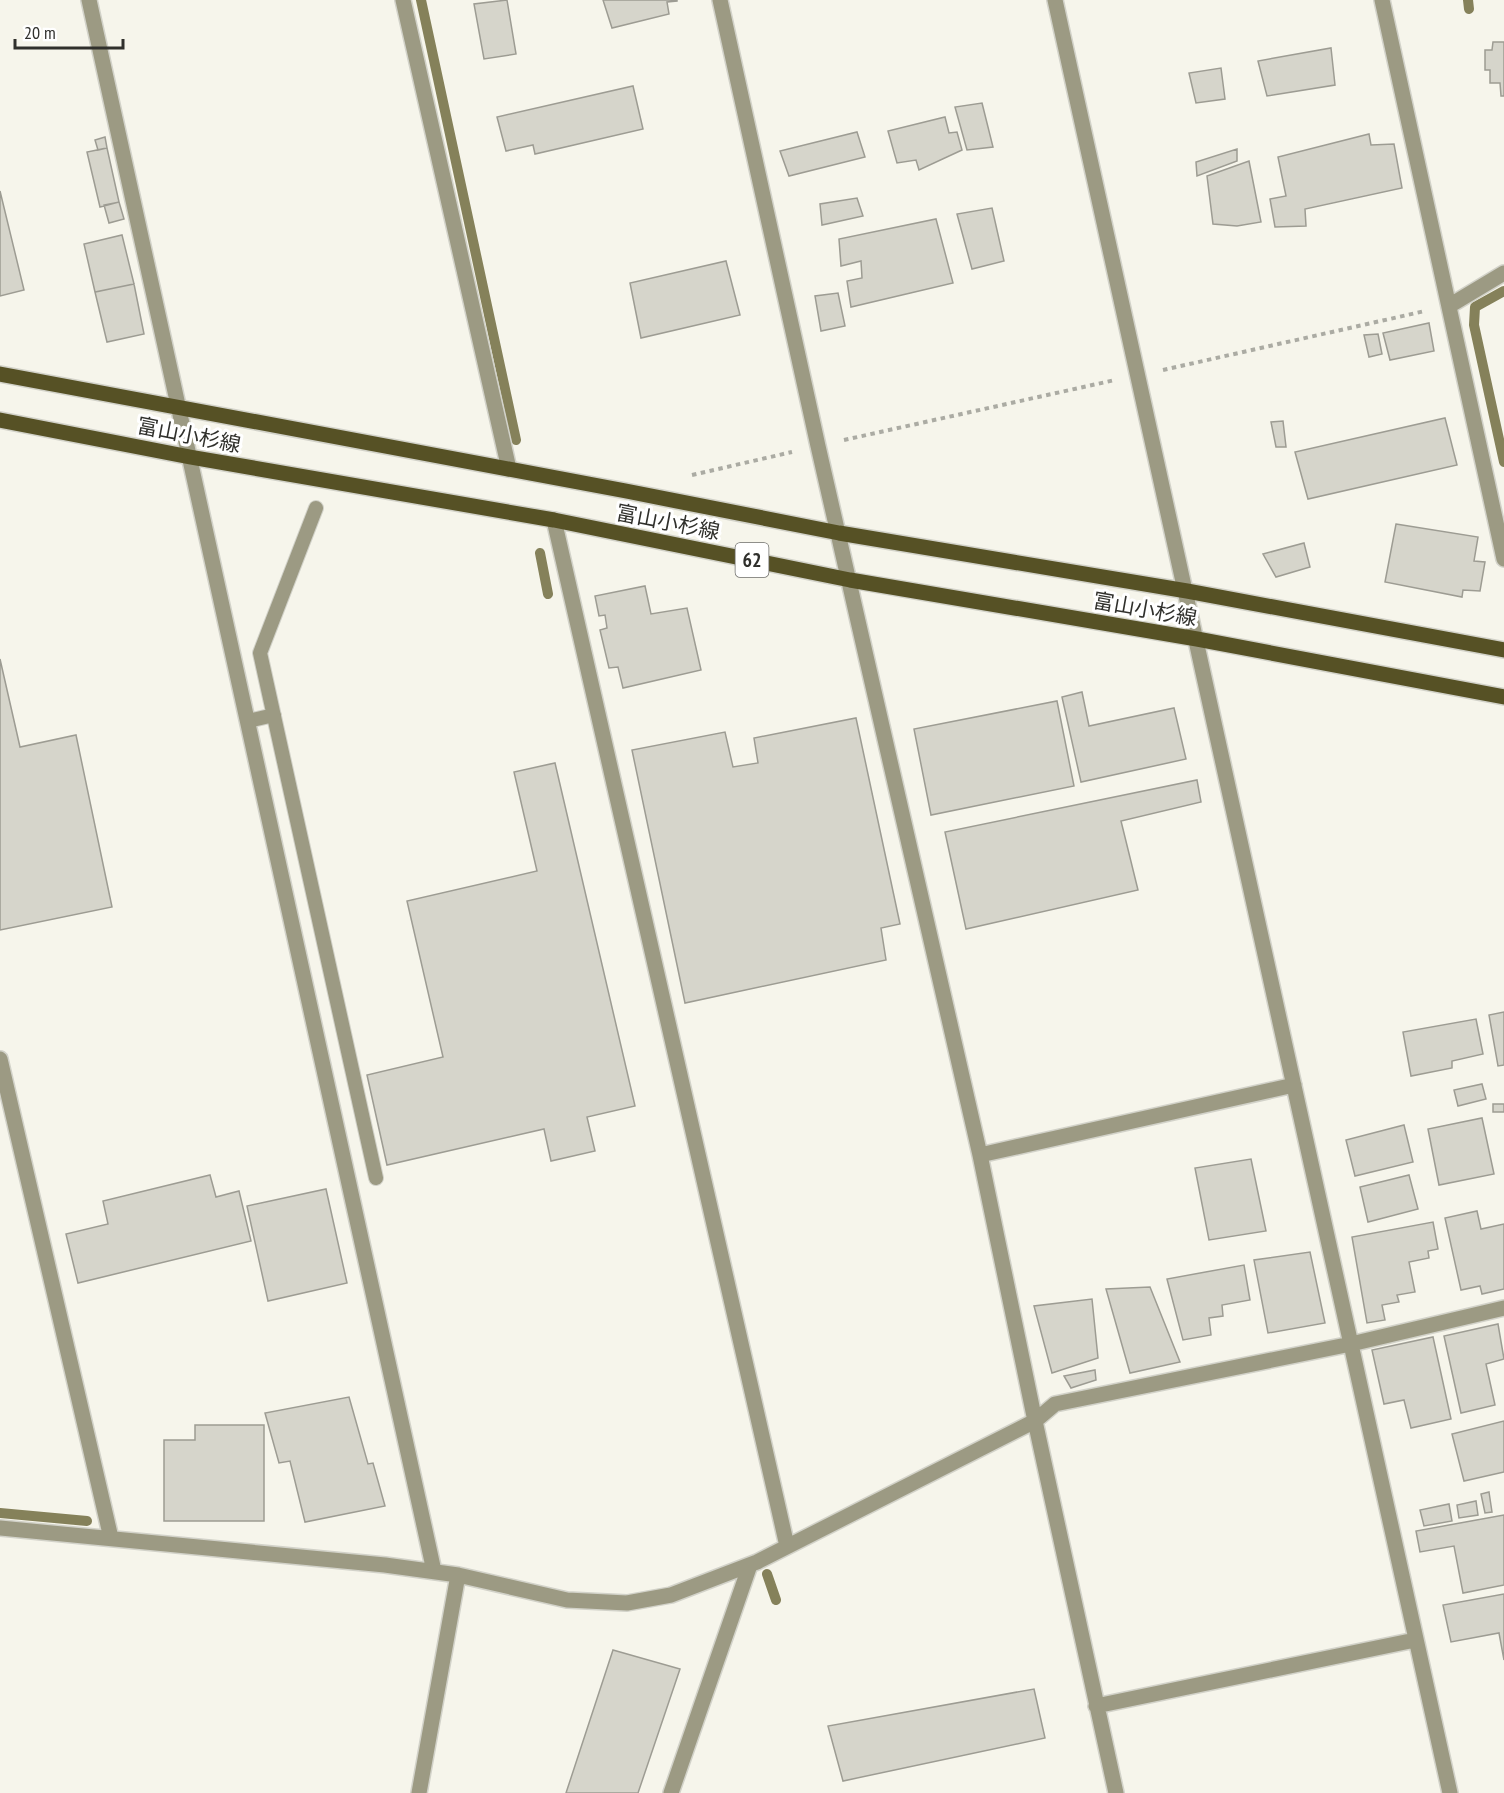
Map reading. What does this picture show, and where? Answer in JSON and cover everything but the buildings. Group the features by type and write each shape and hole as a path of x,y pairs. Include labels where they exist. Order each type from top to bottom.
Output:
{"main road":[{"name":"富山小杉線","path":"0,374 839,533 1187,591 1504,650"},
{"name":"富山小杉線","path":"0,420 190,457 554,520 850,580 1197,639 1504,697"}],"street":[{"path":"89,0 435,1571"},
{"path":"403,0 509,469"},
{"path":"720,0 818,446 980,1155 1116,1793"},
{"path":"1055,0 1140,375 1450,1793"},
{"path":"1382,0 1504,559"},
{"path":"1449,306 1504,273"},
{"path":"554,520 787,1546"},
{"path":"0,1059 111,1538"},
{"path":"980,1155 1294,1085"},
{"path":"0,1528 435,1571 567,1600 627,1603 671,1595 750,1565 1035,1421 1055,1404 1351,1344 1504,1308"},
{"path":"671,1793 750,1565"},
{"path":"419,1793 458,1575"},
{"path":"1096,1706 1415,1640"}],"lane":[{"path":"316,508 260,652 376,1178"},
{"path":"248,721 274,715"}],"path":[{"path":"684,477 1449,306"}],"waterway":[{"path":"421,0 516,440"},
{"path":"1468,0 1469,9"},
{"path":"1504,291 1475,307 1474,325 1504,462"},
{"path":"540,553 548,594"},
{"path":"0,1513 87,1521"},
{"path":"767,1574 776,1600"}]}
